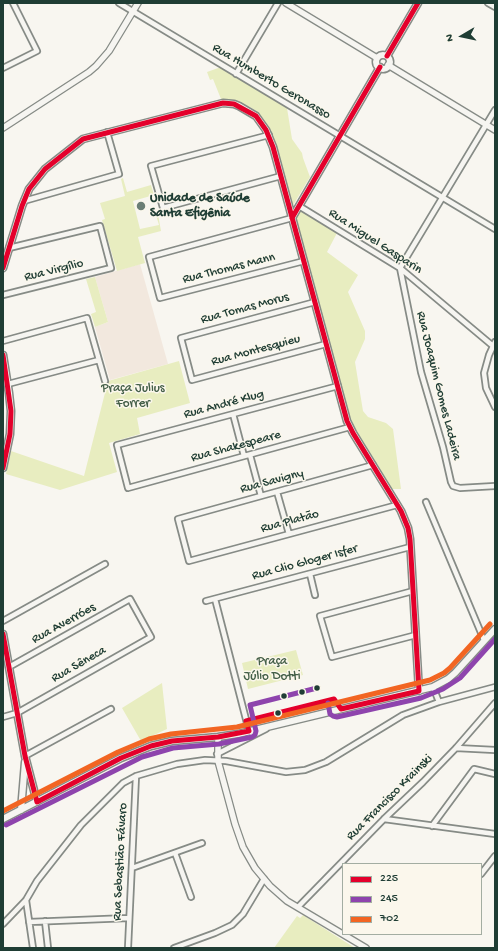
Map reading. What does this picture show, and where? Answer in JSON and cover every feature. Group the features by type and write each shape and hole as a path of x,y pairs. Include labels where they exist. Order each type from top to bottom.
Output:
{"main road":[{"path":"387,56 418,3"},
{"path":"380,68 377,64 377,58 380,55 387,56"},
{"path":"380,68 386,68 388,65 390,61 387,56"},
{"path":"292,218 380,68"},
{"path":"3,268 24,201 34,181 45,169 83,139 216,104 228,103 239,106 256,116 263,124 269,136 350,427 397,505 408,528 419,691"},
{"path":"3,355 11,416 3,468"},
{"path":"3,819 139,750 172,741 218,737 249,732 433,687 448,679 455,673 495,628"},
{"path":"3,634 25,756 37,802"},
{"path":"21,810 25,756"}],"street":[{"path":"3,68 37,51 13,3"},
{"name":"Rua Humberto Geronasso","path":"119,3 495,229"},
{"path":"3,128 96,66 109,51 138,3"},
{"path":"236,74 278,3"},
{"path":"286,3 377,58"},
{"path":"488,3 495,8"},
{"path":"388,65 495,130"},
{"path":"400,268 495,110"},
{"path":"24,201 120,174 107,132"},
{"path":"269,136 151,166 163,208 281,176"},
{"name":"Rua Miguel Gasparin","path":"299,206 400,268 494,344"},
{"name":"Rua Thomas Mann","path":"292,218 149,257 160,298 304,261"},
{"name":"Rua Virgílio","path":"3,295 111,268 100,226 9,248"},
{"name":"Rua Joaquim Gomes Ladeira","path":"400,268 422,377 453,486 460,488 495,486"},
{"name":"Rua Tomas Morus","path":"192,380 181,338 315,302"},
{"path":"3,341 87,318 105,382"},
{"name":"Rua Montesquieu","path":"192,380 326,344"},
{"path":"494,344 484,373 486,388 495,407"},
{"path":"8,384 99,360"},
{"name":"Rua André Klug","path":"128,488 117,445 338,386"},
{"path":"232,414 244,456"},
{"name":"Rua Shakespeare","path":"128,488 350,427"},
{"path":"250,455 261,496"},
{"name":"Rua Savigny","path":"189,561 178,519 373,465"},
{"path":"277,492 289,534"},
{"path":"426,502 484,640"},
{"name":"Rua Platão","path":"189,561 397,505"},
{"name":"Rua Clio Gloger Isfer","path":"206,601 410,547"},
{"path":"3,621 105,564"},
{"path":"310,574 315,595"},
{"path":"413,591 320,616 332,657 416,635"},
{"name":"Rua Averróes","path":"9,667 130,599 151,637"},
{"path":"215,599 249,732"},
{"name":"Rua Sêneca","path":"3,717 17,713 151,637"},
{"path":"433,687 439,702"},
{"path":"3,924 26,900 37,882 81,825 123,783 136,776 188,762 206,760 226,761 276,771 296,772 305,770 326,762 396,718 439,702 495,687"},
{"name":"Rua Francisco Krainski","path":"298,907 456,748 495,703"},
{"path":"25,756 111,709"},
{"path":"217,754 271,726"},
{"path":"218,737 218,761 238,837 249,859 264,879 279,894 342,934"},
{"path":"456,748 495,750"},
{"path":"432,826 474,769 495,774"},
{"name":"Rua Sebastião Fávaro","path":"128,948 136,776"},
{"path":"384,819 495,834"},
{"path":"132,868 202,844"},
{"path":"175,853 192,897"},
{"path":"482,873 495,856"},
{"path":"174,948 232,925 243,914 264,879"},
{"path":"26,900 33,948"},
{"path":"29,922 129,918"},
{"path":"45,922 48,948"},
{"path":"344,935 366,948"}],"shaded area":[{"path":"140,264 168,364 110,380 95,327 108,322 95,277"}],"green space":[{"path":"221,67 287,108 292,139 302,153 310,177 292,207 275,143 268,126 256,111 250,107 235,101 221,99 213,79 210,80 207,72"},
{"path":"123,178 127,192 151,185 154,195 133,201 140,229 159,225 156,215 158,214 161,231 138,237 145,263 117,271 102,220 105,219 100,203 125,196 121,179"},
{"path":"300,210 337,233 327,252 358,275 348,292 365,331 365,339 355,362 363,411 368,417 386,423 393,429 401,489 392,489 356,430 350,417 295,220"},
{"path":"95,277 108,322 95,327 91,314 96,312 86,279"},
{"name":"Praça Julius Forrer","path":"179,361 190,403 137,418 140,434 109,443 117,472 60,490 6,474 11,451 84,476 108,381"},
{"name":"Praça Júlio Dotti","path":"296,650 303,675 248,689 242,663"},
{"path":"162,683 167,729 141,741 122,708"},
{"path":"303,915 355,948 274,948 297,916 300,918"}],"transit line":[{"name":"225","path":"387,56 418,3"},
{"name":"225","path":"292,218 380,67"},
{"name":"225","path":"3,268 22,206 29,189 45,169 83,139 223,103 234,104 256,116 266,130 273,147 347,421 401,511 408,528 410,539 419,691 341,709 334,699 246,721 249,731 218,737 172,741 151,746 121,758 37,802 25,756 3,634"},
{"name":"225","path":"3,355 11,411 10,434 3,468"},
{"name":"702","path":"3,811 118,752 149,739 171,734 237,727 430,680 444,673 450,668 490,624"},
{"name":"245","path":"328,703 330,714 337,717 421,698 443,689 460,678 495,639"},
{"name":"245","path":"6,825 142,757 173,748 219,744 252,737 255,735 256,731 250,705 317,688"}],"place":[{"name":"Unidade de Saúde Santa Efigênia","path":"141,206"}]}
